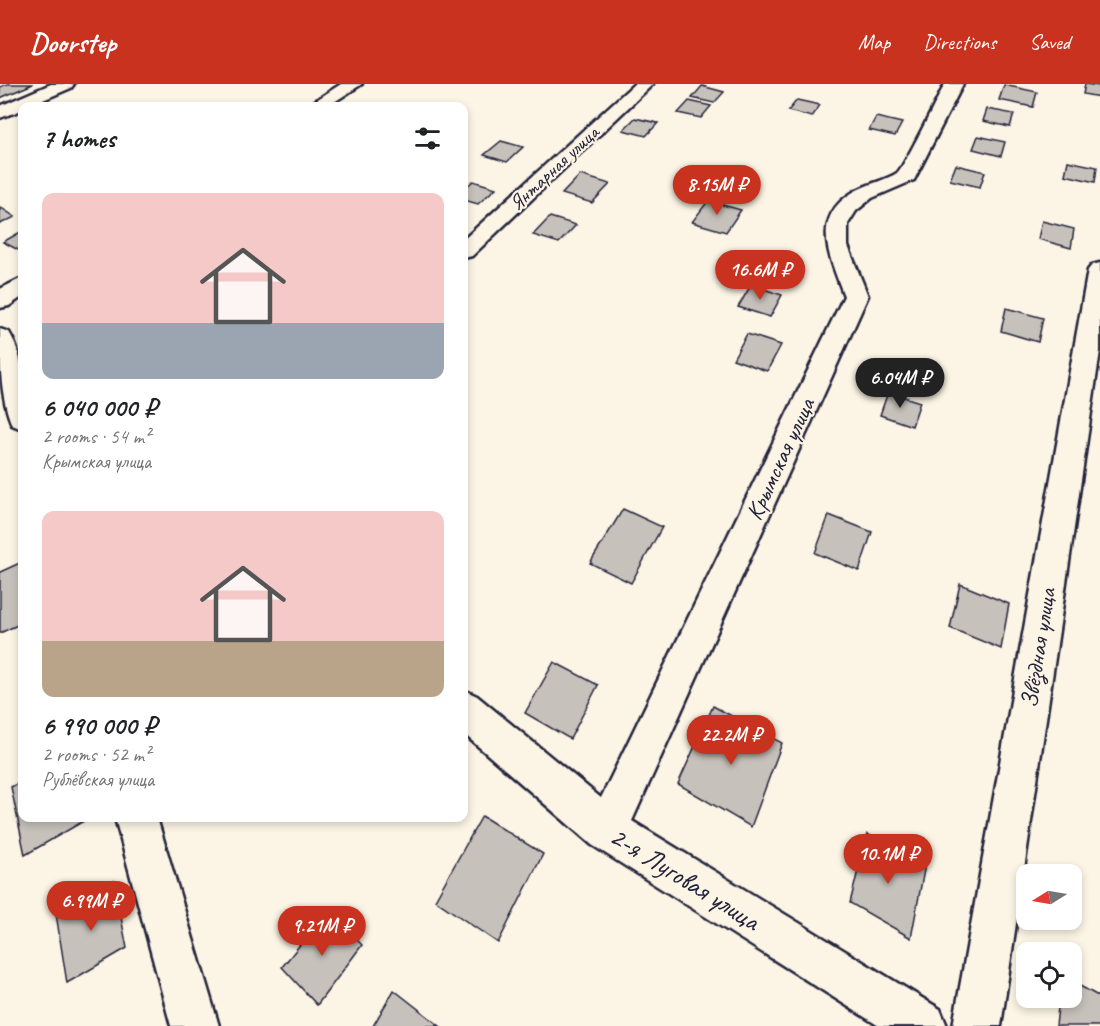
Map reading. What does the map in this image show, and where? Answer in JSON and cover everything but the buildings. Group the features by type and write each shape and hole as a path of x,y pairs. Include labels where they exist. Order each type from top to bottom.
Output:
{"street":[{"path":"26,102 65,84"},
{"path":"323,102 353,84"},
{"name":"Янтарная улица","path":"468,247 644,84"},
{"name":"Крымская улица","path":"607,830 856,296 837,246 837,224 847,207 865,194 907,176 954,84"},
{"path":"0,114 18,106"},
{"name":"Звёздная улица","path":"977,1026 1100,270"},
{"path":"0,300 18,289"},
{"path":"0,314 18,330"},
{"path":"0,338 18,403"},
{"name":"2-я Луговая улица","path":"468,712 607,830 923,1026"},
{"path":"137,822 195,1026"}]}
